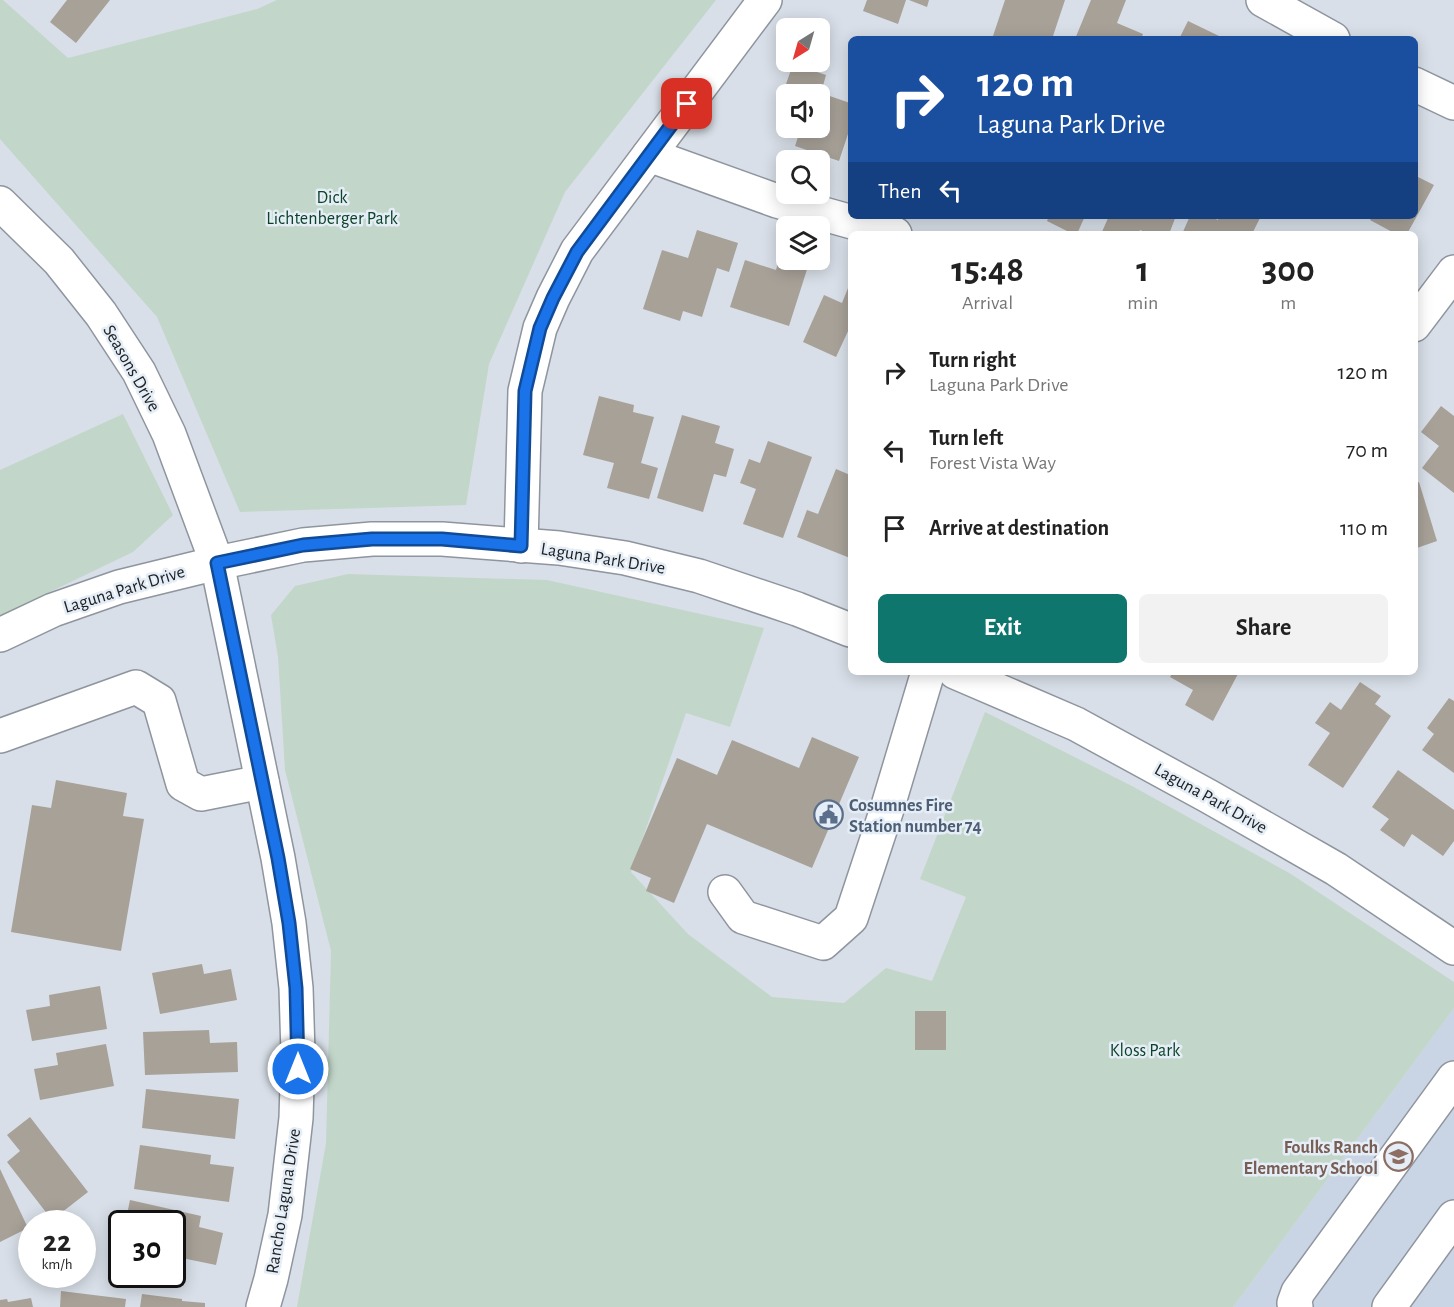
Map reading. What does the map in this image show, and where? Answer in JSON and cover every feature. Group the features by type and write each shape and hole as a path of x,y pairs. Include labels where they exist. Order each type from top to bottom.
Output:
{"street":[{"path":"521,546 525,391 540,328 553,298 577,252 765,0"},
{"path":"1263,0 1328,36"},
{"path":"1418,86 1454,103"},
{"path":"649,155 777,201 885,231"},
{"name":"Seasons Drive","path":"0,203 59,261 101,314 139,372 169,434 217,563"},
{"path":"1418,320 1454,272"},
{"name":"Laguna Park Drive","path":"0,635 53,610 119,587 303,545 372,539 442,539 559,548 624,558 692,574 797,609 848,629"},
{"name":"Rancho Laguna Drive","path":"217,563 289,923 296,988 298,1053 296,1118 285,1215 263,1307"},
{"path":"725,892 743,917 823,943 851,918 927,675"},
{"name":"Laguna Park Drive","path":"962,675 1077,724 1208,796 1336,869 1454,948"},
{"path":"0,736 136,687 159,701 183,784 201,794 262,782"},
{"path":"1296,1307 1294,1303 1298,1293 1454,1078"},
{"path":"1389,1307 1454,1217"}],"shaded area":[{"name":"Foulks Ranch Elementary School","path":"1454,1008 1454,1307 1233,1307"}],"green space":[{"name":"Dick Lichtenberger Park","path":"0,0 3,0 68,58 257,9 277,0 716,0 565,192 489,364 466,505 240,512 157,317 0,139"},
{"path":"123,414 173,515 133,552 0,616 0,470"},
{"name":"Kloss Park","path":"348,574 547,580 764,628 730,727 686,713 631,872 688,934 772,997 844,1003 886,968 932,981 966,897 920,879 985,712 1132,786 1291,874 1454,982 1454,1008 1233,1307 297,1307 326,1143 331,951 285,770 278,657 271,615 295,586"}],"building":[{"path":"67,0 110,0 76,43 50,22"},
{"path":"867,0 906,0 898,24 863,11"},
{"path":"909,0 929,0 927,7"},
{"path":"1005,0 1065,0 1053,36 993,36"},
{"path":"1091,0 1126,0 1117,23 1143,34 1142,36 1076,36"},
{"path":"1188,21 1219,36 1180,36"},
{"path":"790,72 817,72 826,75 824,84 786,84"},
{"path":"830,96 848,102 848,134 839,161 830,158 830,150 807,150 795,146 798,138 830,138"},
{"path":"1418,177 1434,185 1418,214"},
{"path":"1048,219 1084,219 1078,231 1067,231 1047,221"},
{"path":"1108,219 1175,219 1170,231 1102,231"},
{"path":"1189,219 1260,219 1254,231 1183,231"},
{"path":"1415,219 1409,231 1390,231 1370,220"},
{"path":"697,230 738,243 729,272 717,268 702,317 683,311 680,321 643,309 662,250 688,258"},
{"path":"745,260 776,270 807,270 789,326 730,307"},
{"path":"848,288 848,331 836,357 803,342 824,295 842,303"},
{"path":"599,396 634,405 633,412 654,417 641,463 658,468 649,499 607,488 614,463 583,455"},
{"path":"1441,406 1454,416 1454,493 1422,468 1439,446 1421,432"},
{"path":"682,415 720,426 715,443 734,449 726,477 714,474 703,512 657,498"},
{"path":"768,441 812,457 783,538 743,524 756,489 740,483 749,459 760,463"},
{"path":"836,469 848,474 848,557 797,537 807,510 818,514"},
{"path":"1418,482 1437,541 1418,548"},
{"path":"1171,675 1237,675 1213,721 1185,705 1193,690 1170,677"},
{"path":"1360,682 1381,696 1375,704 1391,716 1343,788 1308,765 1330,733 1315,723 1330,702 1341,710"},
{"path":"1449,698 1454,701 1454,773 1422,750 1434,734 1427,728"},
{"path":"812,737 859,757 812,868 707,824 674,903 646,891 651,878 630,869 677,758 717,775 732,740 799,768"},
{"path":"1398,770 1454,810 1454,841 1443,856 1412,834 1404,847 1380,830 1389,819 1372,807"},
{"path":"56,780 127,793 123,816 144,819 121,951 11,932 32,805 51,808"},
{"path":"202,964 204,974 231,969 237,1000 160,1014 152,973"},
{"path":"100,986 107,1029 32,1041 26,1010 50,1006 49,995"},
{"path":"915,1011 946,1011 946,1050 915,1050"},
{"path":"209,1030 210,1043 237,1042 238,1072 145,1075 143,1032"},
{"path":"106,1044 114,1086 40,1100 34,1069 58,1065 56,1053"},
{"path":"146,1089 239,1099 235,1139 142,1128"},
{"path":"30,1117 88,1192 65,1210 44,1210 7,1162 20,1151 7,1135"},
{"path":"140,1145 211,1155 210,1164 234,1167 229,1202 134,1189"},
{"path":"0,1169 19,1210 18,1233 0,1242"},
{"path":"130,1200 174,1210 128,1210"},
{"path":"186,1213 201,1216 199,1227 223,1233 216,1265 186,1259"},
{"path":"61,1291 126,1299 125,1307 60,1307"},
{"path":"142,1294 205,1303 205,1307 140,1307"},
{"path":"31,1298 33,1307 0,1307 0,1300 7,1299 8,1302"}],"place":[{"name":"Cosumnes Fire Station number 74","path":"828,815"},
{"name":"Foulks Ranch Elementary School","path":"1399,1157"}],"route":[{"path":"298,1069 296,988 289,923 278,858 217,563 303,545 372,539 442,539 521,546 525,391 540,328 577,252 687,104"}]}
